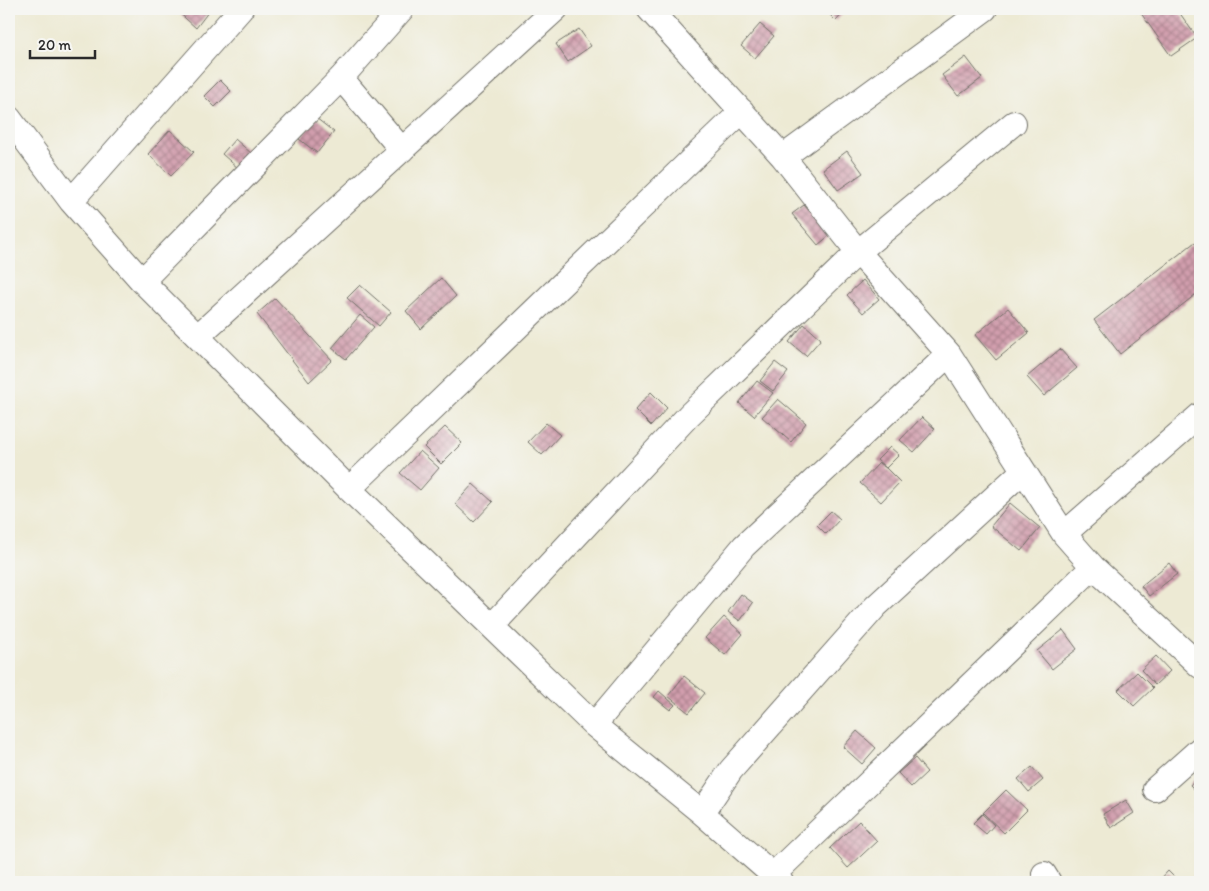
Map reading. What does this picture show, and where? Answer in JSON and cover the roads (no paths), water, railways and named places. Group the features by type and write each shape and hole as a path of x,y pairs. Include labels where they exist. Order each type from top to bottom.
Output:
{"street":[{"path":"71,200 241,9"},
{"path":"142,281 341,78 402,9"},
{"path":"198,336 556,9"},
{"path":"649,9 783,157 858,252 949,354 1064,534 1093,567 1200,666"},
{"path":"783,157 985,9"},
{"path":"341,78 402,150"},
{"path":"349,489 742,111"},
{"path":"9,118 71,200 142,281 349,489 594,725 702,813 777,878 1093,567"},
{"path":"492,626 689,415 858,252 1014,123"},
{"path":"594,725 744,546 949,354"},
{"path":"1064,534 1200,414"},
{"path":"702,813 732,770 876,606 1023,471"},
{"path":"1155,789 1200,749"}]}
